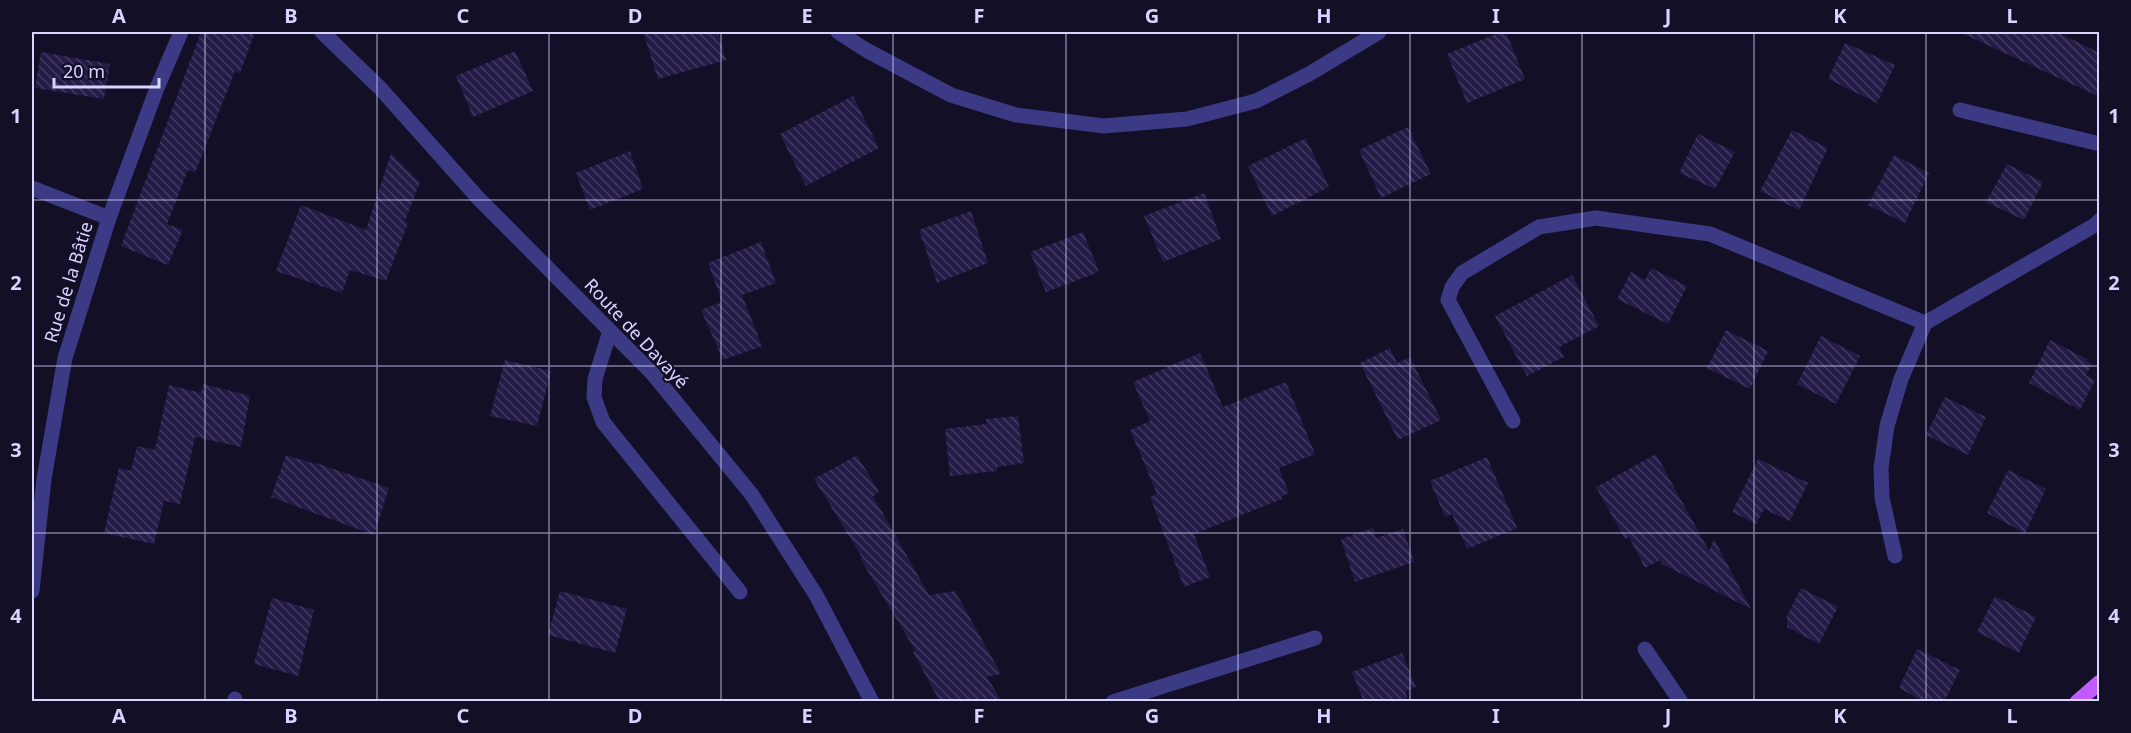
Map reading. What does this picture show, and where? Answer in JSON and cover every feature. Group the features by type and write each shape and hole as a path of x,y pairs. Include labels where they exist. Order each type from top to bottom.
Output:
{"main road":[{"path":"2077,702 2100,682"}],"street":[{"name":"Rue de la Bâtie","path":"32,591 44,479 65,358 109,218 157,88 181,32"},
{"name":"Route de Davayé","path":"322,32 380,88 479,199 652,374 752,495 816,595 872,702"},
{"path":"838,32 866,50 951,95 1016,115 1104,126 1187,119 1256,101 1310,74 1379,32"},
{"path":"1960,110 2100,144"},
{"path":"32,188 109,218"},
{"path":"1513,421 1448,300 1452,287 1462,273 1539,227 1596,218 1710,234 1925,323"},
{"path":"1895,556 1882,498 1881,468 1887,426 1898,389 1925,323 2098,226"},
{"path":"610,331 595,379 594,397 603,422 740,592"},
{"path":"1113,702 1315,638"},
{"path":"1645,649 1681,702"}],"building":[{"path":"201,32 255,32 240,73 235,71 195,173 188,170 167,224 183,230 168,265 121,246"},
{"path":"643,32 718,32 726,60 658,79"},
{"path":"1506,32 1525,79 1467,103 1447,54"},
{"path":"1959,32 2057,32 2100,53 2100,97"},
{"path":"1845,43 1895,65 1877,103 1828,79"},
{"path":"515,51 533,91 473,117 456,76"},
{"path":"41,52 110,64 104,99 35,88"},
{"path":"853,96 879,148 806,186 780,134"},
{"path":"1408,127 1431,174 1381,198 1359,150"},
{"path":"1792,130 1828,148 1799,210 1760,191"},
{"path":"1698,134 1735,152 1715,189 1679,173"},
{"path":"1306,138 1329,187 1272,216 1248,166"},
{"path":"630,151 643,189 590,210 576,173"},
{"path":"391,153 420,182 405,221 408,223 386,281 350,270 342,293 276,271 301,205 366,230"},
{"path":"1894,155 1929,173 1905,223 1868,205"},
{"path":"2007,164 2043,182 2024,220 1986,202"},
{"path":"1204,193 1221,239 1163,262 1144,216"},
{"path":"971,211 988,263 937,283 919,230"},
{"path":"1083,232 1099,272 1046,292 1030,252"},
{"path":"761,242 776,283 742,295 762,346 723,360 701,310 722,302 708,263"},
{"path":"1651,268 1687,286 1668,324 1617,299 1631,272 1645,280"},
{"path":"1572,275 1599,326 1559,347 1564,357 1527,376 1495,316"},
{"path":"1726,330 1768,351 1750,389 1707,368"},
{"path":"1821,336 1860,356 1836,404 1797,384"},
{"path":"2050,340 2087,359 2086,361 2092,364 2086,375 2095,380 2080,410 2029,383"},
{"path":"1390,348 1397,363 1410,357 1441,420 1398,440 1360,363"},
{"path":"1200,353 1223,407 1286,382 1315,454 1279,468 1289,493 1281,497 1282,499 1194,534 1210,577 1184,587 1150,497 1157,494 1130,430 1150,421 1133,382"},
{"path":"505,360 551,371 537,426 490,416"},
{"path":"203,384 250,396 241,447 195,437 180,504 164,501 154,544 104,533 119,468 131,471 137,446 155,450 169,385 201,393"},
{"path":"1945,397 1986,417 1968,455 1926,435"},
{"path":"1018,416 1024,463 997,467 997,471 950,476 945,429 986,424 986,419"},
{"path":"1656,454 1709,551 1714,539 1751,609 1662,564 1660,560 1645,568 1629,537 1625,539 1596,487"},
{"path":"286,455 389,488 374,535 271,497"},
{"path":"857,455 879,492 873,496 929,595 955,591 1001,674 987,677 1002,702 940,702 913,652 915,650 814,479"},
{"path":"1487,457 1517,528 1467,549 1452,514 1445,517 1430,481"},
{"path":"1758,459 1808,483 1790,521 1764,509 1756,524 1732,512"},
{"path":"2008,470 2046,489 2025,533 1987,513"},
{"path":"1373,528 1376,538 1403,529 1414,562 1355,582 1341,539"},
{"path":"1801,588 1838,607 1819,644 1787,627 1787,616"},
{"path":"560,591 627,609 615,653 548,635"},
{"path":"1995,596 2036,617 2019,653 1977,632"},
{"path":"272,598 314,610 298,676 254,664"},
{"path":"1917,649 1960,670 1944,702 1925,702 1899,688"},
{"path":"1402,653 1416,687 1405,692 1409,702 1364,702 1352,672"}]}
